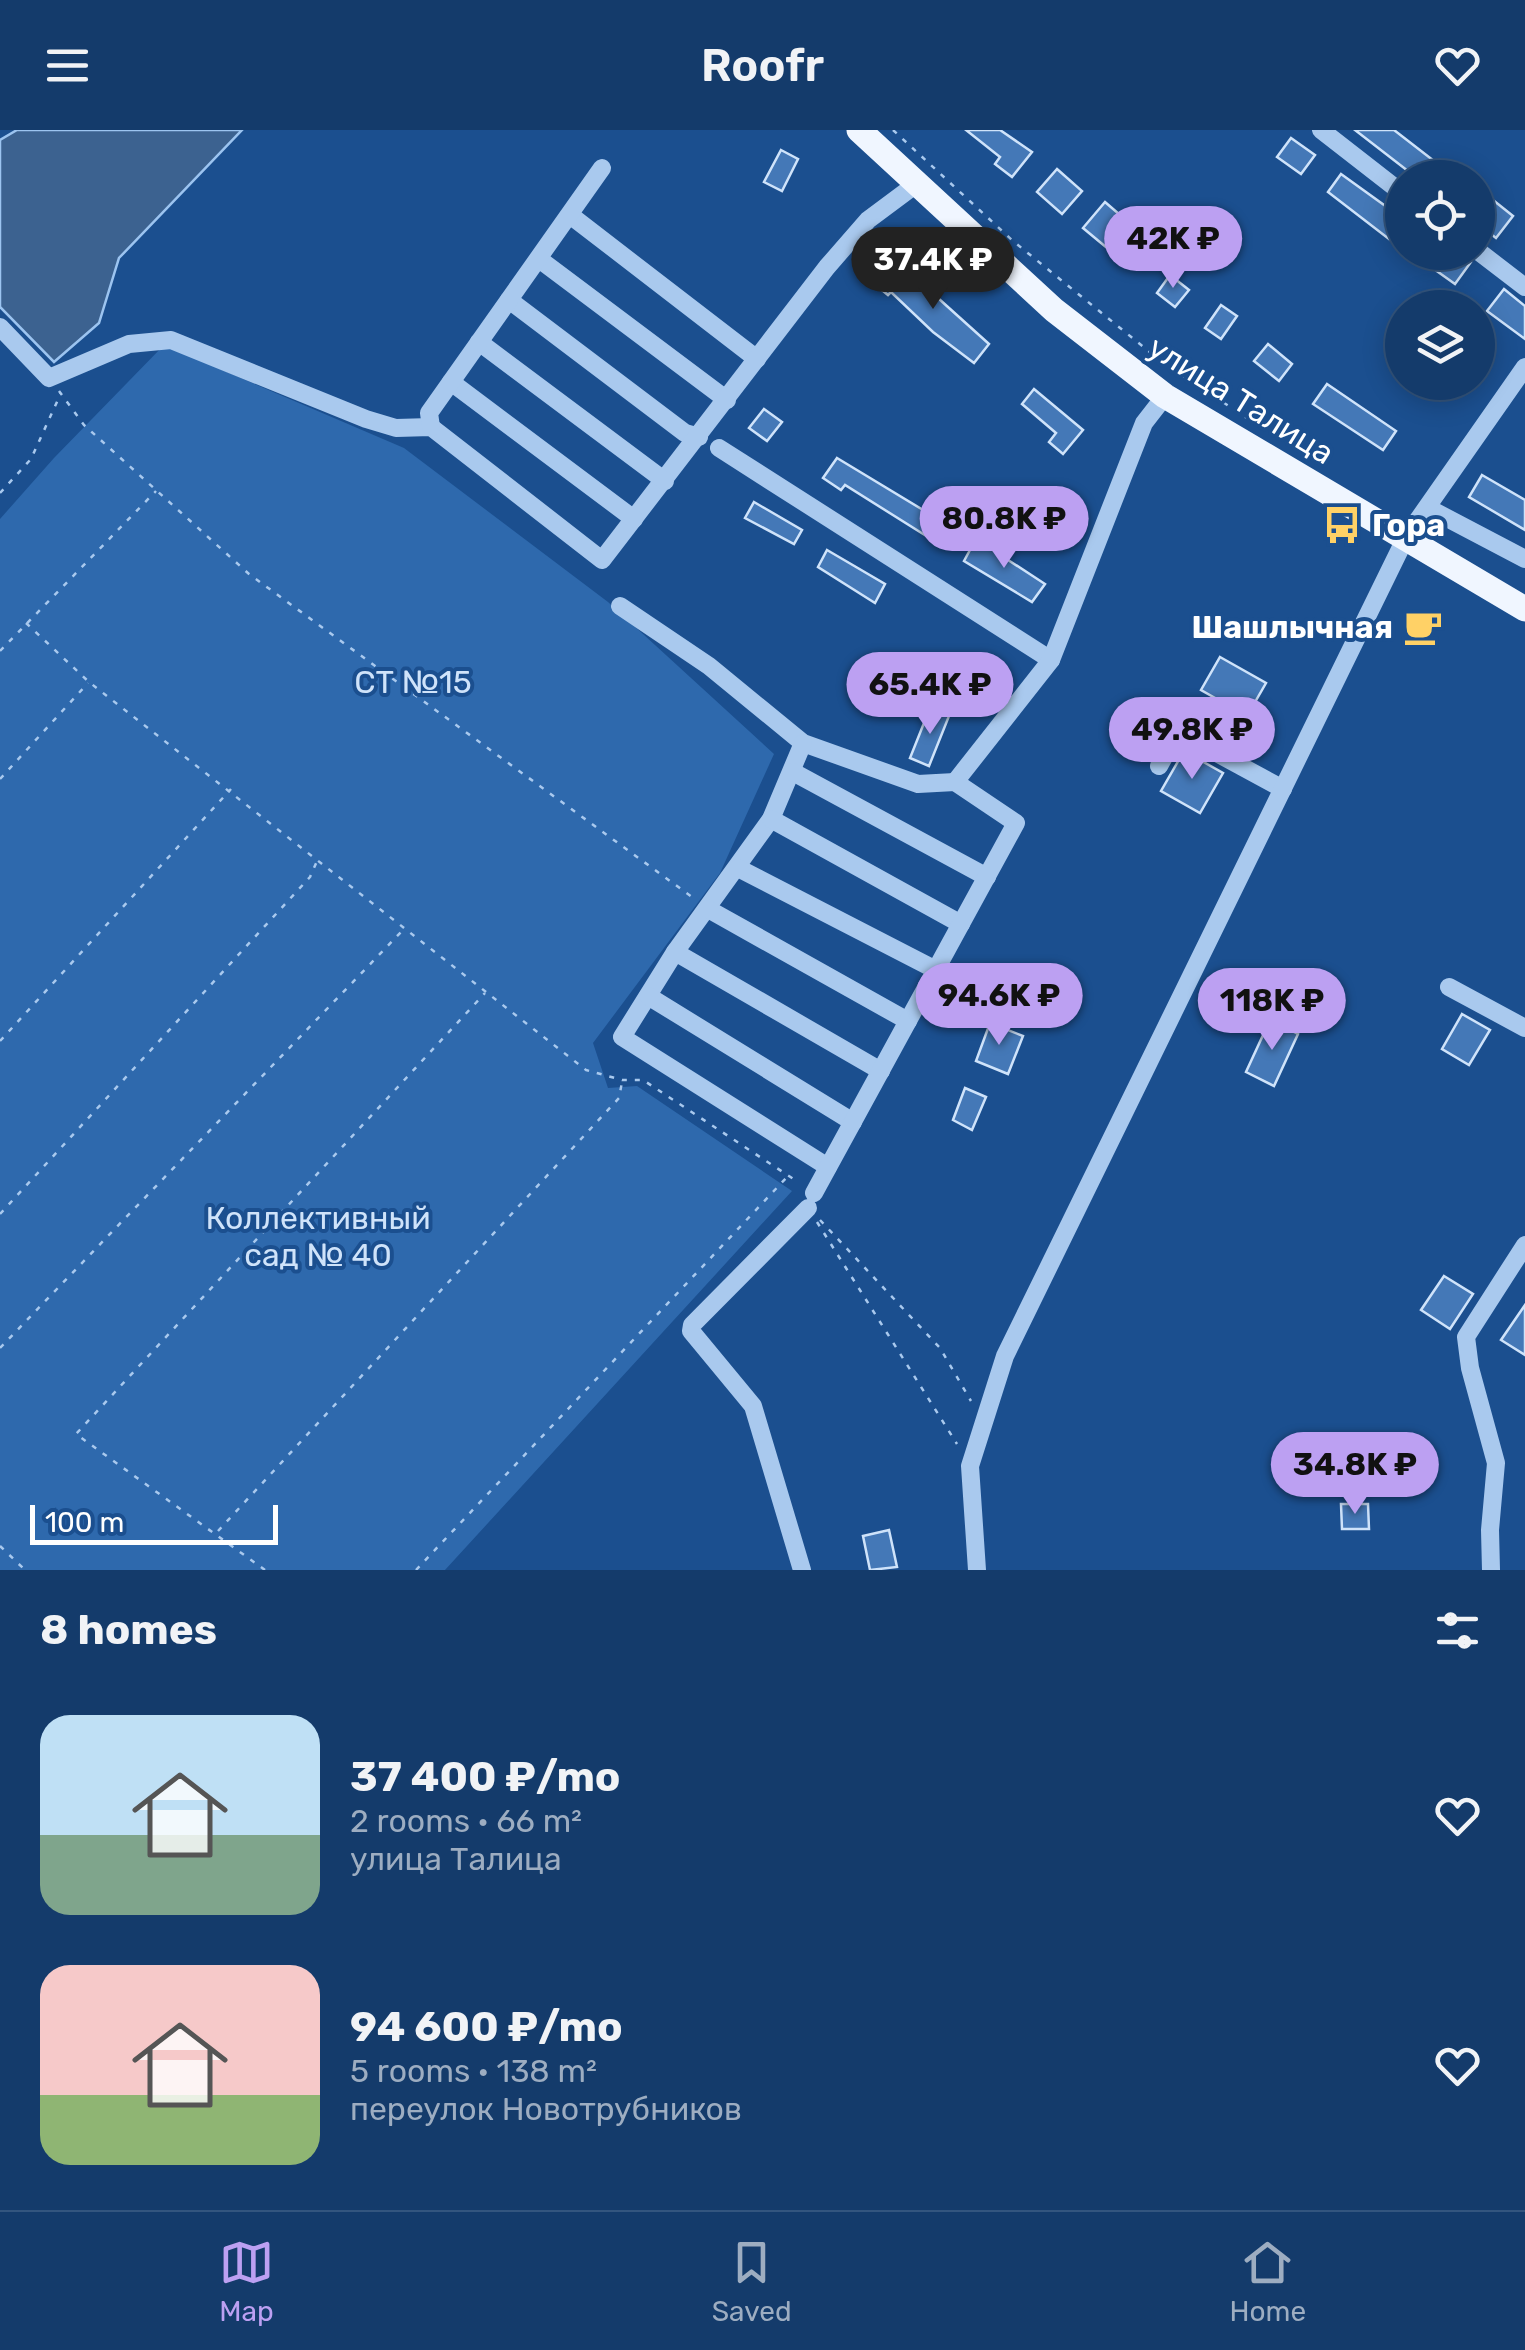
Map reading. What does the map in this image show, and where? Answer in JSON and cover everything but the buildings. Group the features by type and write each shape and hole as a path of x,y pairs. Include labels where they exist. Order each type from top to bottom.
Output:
{"main road":[{"name":"улица Талица","path":"860,130 1054,310 1165,396 1525,610"}],"street":[{"path":"1321,130 1385,180"},
{"path":"431,427 429,413 602,168"},
{"path":"0,326 55,386 129,344 171,340 366,419 396,428 431,427 602,560 868,220 915,184"},
{"path":"570,216 757,359"},
{"path":"539,259 727,400"},
{"path":"1495,263 1525,287"},
{"path":"510,300 684,433 699,437"},
{"path":"479,342 664,481"},
{"path":"977,1570 970,1466 1004,1356 1406,537 1525,367"},
{"path":"451,382 634,520"},
{"path":"955,782 1052,660 1144,423 1165,396"},
{"path":"719,448 1052,660"},
{"path":"1428,508 1525,558"},
{"path":"620,606 709,666 803,743 918,784 955,782 1016,824 811,1201 692,1325 691,1331 753,1406 802,1570"},
{"path":"1159,766 1178,732 1283,789"},
{"path":"803,743 771,819 675,952 622,1037 828,1167"},
{"path":"794,772 987,877"},
{"path":"771,819 961,924"},
{"path":"738,868 936,970"},
{"path":"708,909 908,1021"},
{"path":"675,952 881,1070"},
{"path":"1449,987 1525,1028"},
{"path":"648,996 854,1122"},
{"path":"1491,1570 1496,1463 1470,1368 1466,1337 1525,1245"}],"path":[{"path":"893,130 1014,241 1162,362 1268,432"},
{"path":"55,386 84,426 250,574 708,909"},
{"path":"0,493 31,459 55,386"},
{"path":"0,651 156,491"},
{"path":"26,622 89,682 231,789 586,1070 622,1080 643,1080 788,1175 940,1348 975,1406 984,1413"},
{"path":"0,779 89,682"},
{"path":"0,1041 231,789"},
{"path":"0,1214 310,878 318,860"},
{"path":"0,1348 405,928"},
{"path":"265,1570 76,1434 486,992"},
{"path":"216,1532 619,1098 622,1080"},
{"path":"416,1570 788,1175"},
{"path":"811,1201 970,1466"},
{"path":"0,1546 25,1570"}],"green space":[{"name":"Коллективный сад № 40","path":"164,345 404,448 608,602 774,754 720,873 593,1043 608,1088 637,1086 792,1191 445,1570 0,1570 0,519"}],"shaded area":[{"path":"17,130 242,130 119,258 99,323 54,362 0,307 0,140"}],"place":[{"name":"Гора","path":"1342,525"},
{"name":"Шашлычная","path":"1423,627"}],"park label":[{"name":"СТ №15","path":"413,682"}]}
